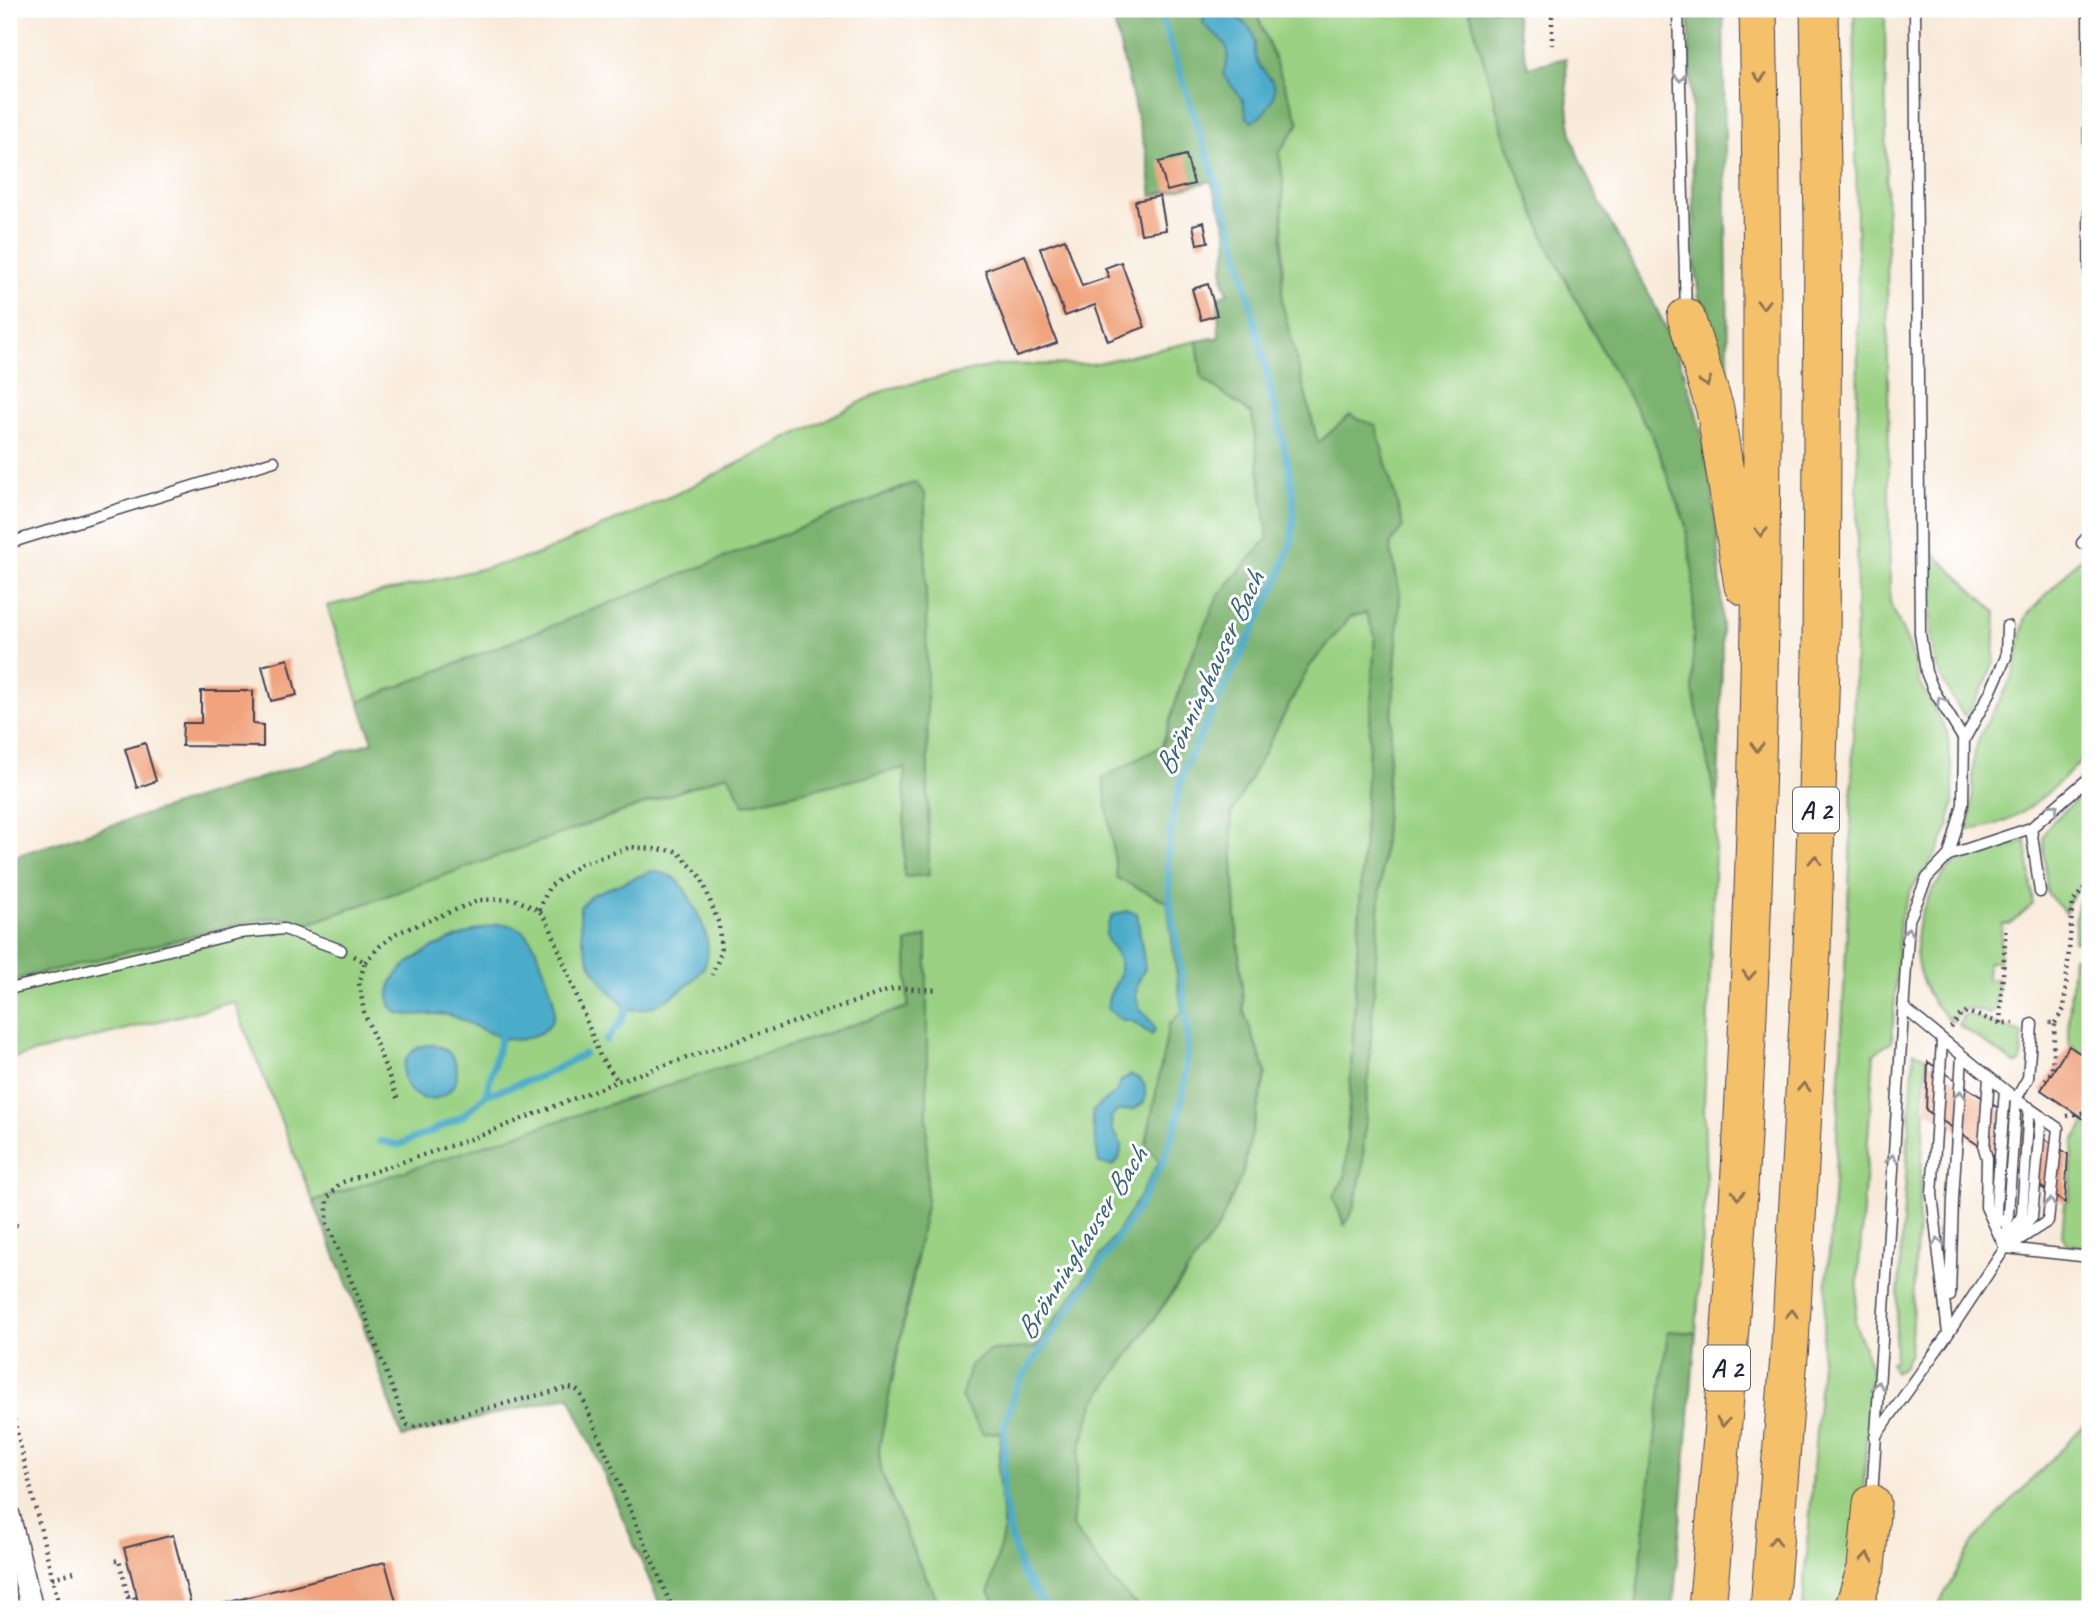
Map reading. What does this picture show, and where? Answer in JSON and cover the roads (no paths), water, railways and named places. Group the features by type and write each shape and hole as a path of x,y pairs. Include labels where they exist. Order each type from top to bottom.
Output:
{"highway":[{"name":"A 2","path":"1707,1609 1726,1382 1754,872 1759,679 1763,230 1758,9"},
{"name":"A 2","path":"1769,1609 1790,1344 1812,950 1821,651 1823,221 1819,9"},
{"path":"1686,317 1715,410 1759,679"},
{"path":"1853,1609 1866,1568 1872,1503"}],"street":[{"path":"9,1515 32,1609"}],"lane":[{"path":"1678,9 1686,317"},
{"path":"1915,9 1920,633 1926,672 1964,740"},
{"path":"2088,9 2090,363"},
{"path":"9,543 274,461"},
{"path":"1949,855 1963,804 1964,740 2006,657 2007,626"},
{"path":"1872,1503 1909,920 1927,878 1949,855 2031,828 2090,777"},
{"path":"2031,828 2040,892"},
{"path":"9,989 239,933 284,929 341,950"},
{"path":"1904,1008 2016,1099 2058,1128 2048,1221 2005,1248"},
{"path":"2005,1248 2016,1099 2028,1078 2032,1024"},
{"path":"1942,1041 1932,1194 1948,1334"},
{"path":"1948,1334 1962,1056"},
{"path":"1989,1077 1984,1148 1987,1158 1986,1206 2005,1248"},
{"path":"2005,1248 1996,1209 2006,1090"},
{"path":"1875,1437 2005,1248 2022,1215 2029,1107"},
{"path":"2005,1248 2032,1217 2041,1116"},
{"path":"2005,1248 2090,1257"}],"water":[{"path":"1218,8 1241,20 1250,29 1255,40 1256,59 1272,81 1275,92 1267,109 1253,121 1247,118 1243,100 1223,75 1228,58 1227,48 1203,23 1206,9"},
{"path":"652,871 668,875 683,886 703,926 708,955 702,970 684,988 660,1003 637,1010 623,1005 599,978 584,945 580,907 591,895"},
{"path":"1126,911 1137,913 1145,968 1137,987 1136,999 1154,1026 1152,1035 1132,1021 1120,1019 1108,1009 1109,998 1119,978 1120,966 1106,932 1113,915"},
{"path":"500,924 522,931 538,952 551,989 554,1009 549,1025 543,1031 522,1039 508,1039 446,1014 405,1014 393,1009 389,996 392,982 402,969 433,948"},
{"path":"430,1045 449,1053 457,1072 449,1091 430,1099 411,1091 403,1072 411,1053"},
{"path":"1130,1075 1144,1084 1144,1102 1135,1109 1117,1111 1111,1118 1113,1131 1122,1145 1119,1159 1113,1166 1099,1163 1093,1111 1116,1092 1121,1081"}],"waterway":[{"name":"Brönninghauser Bach","path":"1047,1609 1022,1573 1009,1529 1003,1493 1005,1422 1018,1384 1134,1214 1163,1162 1176,1125 1185,1084 1188,1039 1180,961 1170,903 1168,856 1174,811 1184,769 1279,578 1292,541 1294,504 1290,472 1236,242 1159,9"},
{"path":"606,1040 620,1024 627,1008"},
{"path":"486,1095 501,1037"},
{"path":"380,1141 398,1145 430,1132 463,1116 486,1095 544,1075 584,1054"}]}
